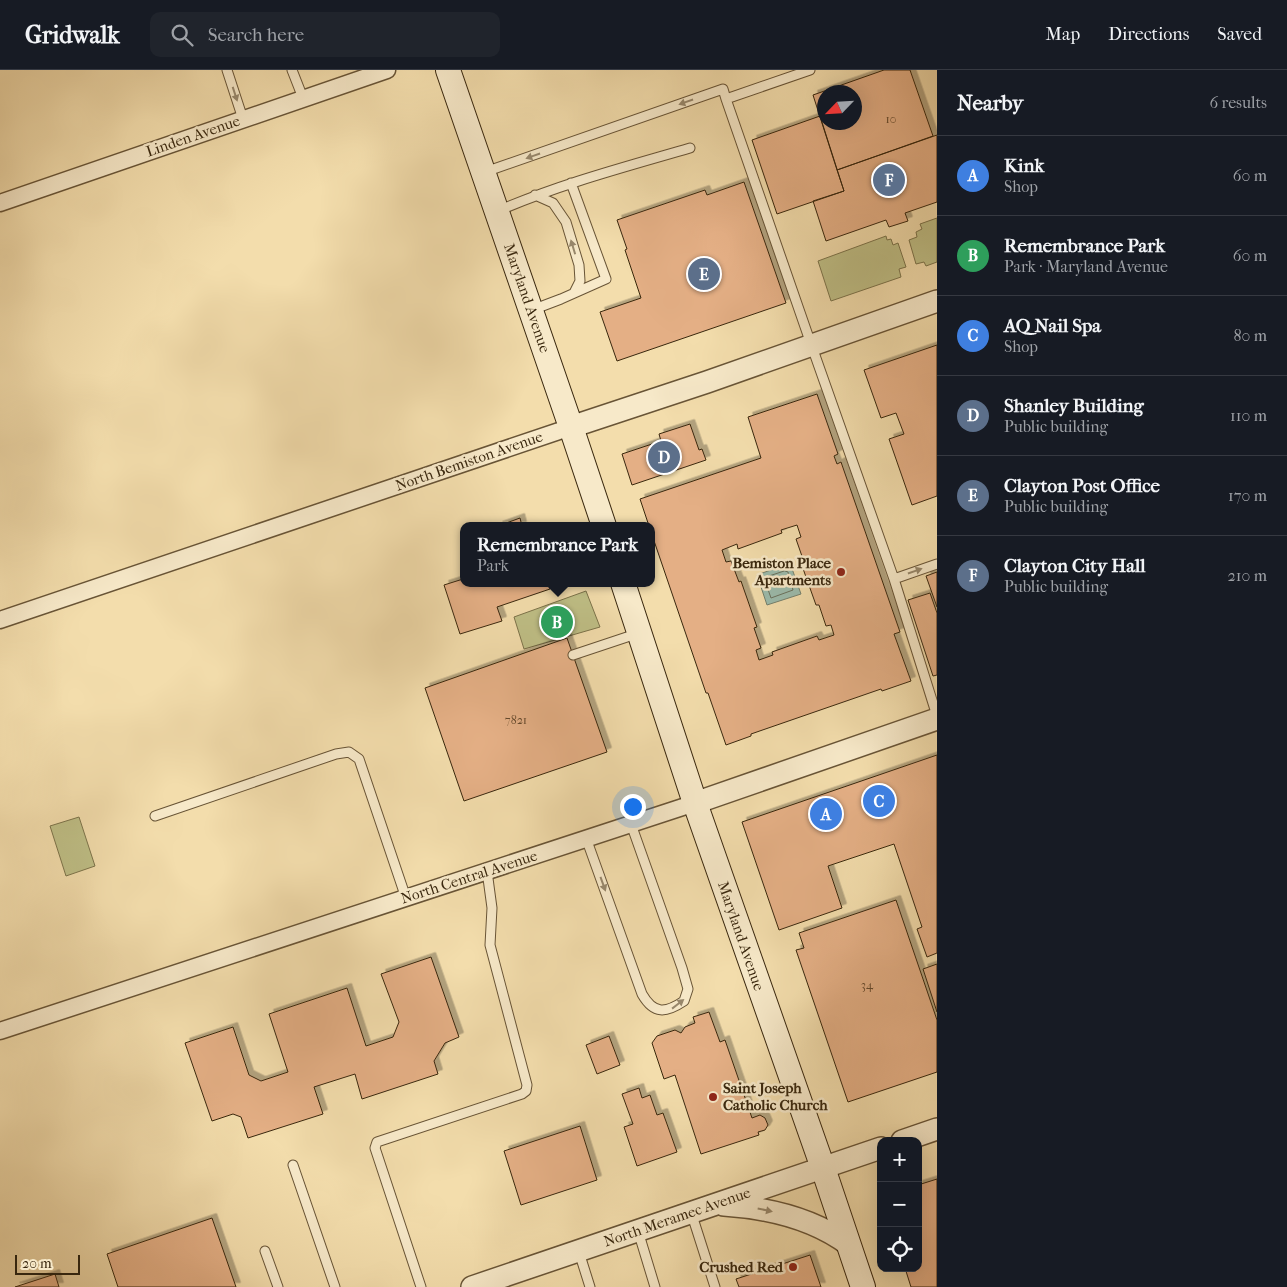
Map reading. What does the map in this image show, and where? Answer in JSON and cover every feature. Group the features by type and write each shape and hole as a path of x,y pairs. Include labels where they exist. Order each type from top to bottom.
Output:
{"main road":[{"name":"Maryland Avenue","path":"448,70 603,522"},
{"name":"Maryland Avenue","path":"624,587 695,803 823,1168 862,1287"}],"street":[{"name":"Linden Avenue","path":"0,202 387,70"},
{"name":"North Bemiston Avenue","path":"0,620 571,426 707,382 810,344 937,301"},
{"name":"North Central Avenue","path":"0,1031 695,803 937,718"},
{"path":"914,1137 937,1129"},
{"name":"North Meramec Avenue","path":"472,1287 877,1149"},
{"path":"716,1204 743,1206 799,1219 834,1234 849,1245"}],"lane":[{"path":"226,70 243,119"},
{"path":"292,70 303,98"},
{"path":"726,99 810,70"},
{"path":"484,173 723,89 810,344 894,579 937,718"},
{"path":"497,211 535,195 571,183 690,148"},
{"path":"532,311 574,294 606,278 571,183"},
{"path":"535,195 552,204 566,222 579,264 580,280 574,294"},
{"path":"894,579 937,564"},
{"path":"573,655 639,632"},
{"path":"155,816 336,754 349,752 359,759 406,898"},
{"path":"586,838 642,994 648,1005 659,1010 671,1009 684,1001 688,989 631,824"},
{"path":"421,1287 375,1148 377,1142 522,1094 526,1091 527,1085 490,945 492,908 487,871"},
{"path":"293,1164 335,1287"},
{"path":"691,1212 715,1287"},
{"path":"638,1231 655,1287"},
{"path":"265,1251 278,1287"},
{"path":"578,1251 590,1287"}],"green space":[{"path":"937,218 937,262 926,266 924,262 916,264 909,240 917,237 916,232 922,229 920,224"},
{"path":"886,236 887,240 891,239 893,245 898,243 906,267 899,269 901,277 831,301 818,261"},
{"path":"586,591 600,627 524,649 514,617"},
{"path":"79,817 95,866 66,876 50,826"}],"water":[{"path":"790,563 801,594 767,605 757,575"}],"building":[{"path":"884,70 910,70 933,136 837,170 824,130 862,130 862,85 841,85"},
{"path":"817,94 817,108 813,95"},
{"path":"817,117 817,130 824,130 844,191 777,214 752,140"},
{"path":"937,135 937,202 905,213 908,221 889,227 886,220 826,241 813,201 844,191 837,170"},
{"path":"744,182 786,303 617,361 600,312 641,298 617,220 705,190 707,195"},
{"path":"937,345 937,496 912,505 889,439 904,434 896,413 881,418 864,370"},
{"name":"Bemiston Place Apartments","path":"817,394 838,454 834,456 837,464 841,462 900,632 894,634 911,681 882,691 881,689 751,734 751,736 726,745 708,693 706,693 655,544 655,522 648,522 640,499 761,458 748,417","holes":["797,525 801,537 796,539 804,562 801,563 816,605 819,605 826,626 831,625 834,635 819,640 817,636 772,652 773,655 759,660 756,650 761,648 754,628 757,627 741,581 739,582 731,561 726,562 722,550 737,544 738,549 782,533 781,530"]},
{"path":"690,424 699,450 702,449 706,460 632,485 622,454 661,441 659,434"},
{"path":"520,518 521,522 509,522"},
{"path":"937,572 937,607 926,576"},
{"path":"460,580 460,587 549,587 550,589 497,607 502,621 460,634 444,585"},
{"path":"930,593 937,613 937,675 933,676 908,600"},
{"path":"567,638 607,752 464,801 425,688"},
{"path":"937,755 937,953 927,957 917,929 922,927 894,844 828,866 842,908 779,930 742,822"},
{"path":"896,900 937,1020 937,1072 848,1102 796,950 804,948 799,933"},
{"path":"431,957 459,1037 445,1043 434,1061 438,1074 362,1099 355,1074 314,1087 323,1114 248,1138 241,1117 233,1114 212,1121 185,1043 233,1027 249,1075 261,1081 288,1072 269,1014 347,988 366,1046 393,1037 399,1022 381,974"},
{"path":"937,964 937,1012 923,969"},
{"name":"Saint Joseph Catholic Church","path":"709,1012 720,1042 725,1040 752,1118 760,1115 765,1118 768,1125 765,1130 758,1132 759,1135 701,1154 675,1075 664,1079 652,1043 657,1036 675,1030 681,1033 685,1027 695,1023 693,1017"},
{"path":"609,1036 620,1065 597,1074 586,1045"},
{"path":"639,1088 642,1098 650,1095 657,1115 663,1113 677,1152 637,1166 624,1127 633,1124 622,1094"},
{"path":"580,1126 597,1180 521,1205 504,1151"},
{"path":"937,1179 937,1287 911,1287 906,1272 922,1272 922,1184"},
{"path":"212,1218 236,1287 118,1287 107,1254"},
{"name":"Crushed Red","path":"810,1255 821,1287 739,1287 736,1279"},
{"path":"55,1274 59,1287 15,1287"}],"place":[{"name":"Clayton City Hall","path":"889,180"},
{"name":"Clayton Post Office","path":"704,274"},
{"name":"Shanley Building","path":"664,457"},
{"name":"Bemiston Place Apartments","path":"841,572"},
{"name":"Remembrance Park","path":"557,622"},
{"name":"AQ Nail Spa","path":"879,801"},
{"name":"Kink","path":"826,814"},
{"name":"Saint Joseph Catholic Church","path":"713,1097"},
{"name":"Crushed Red","path":"793,1267"}]}
